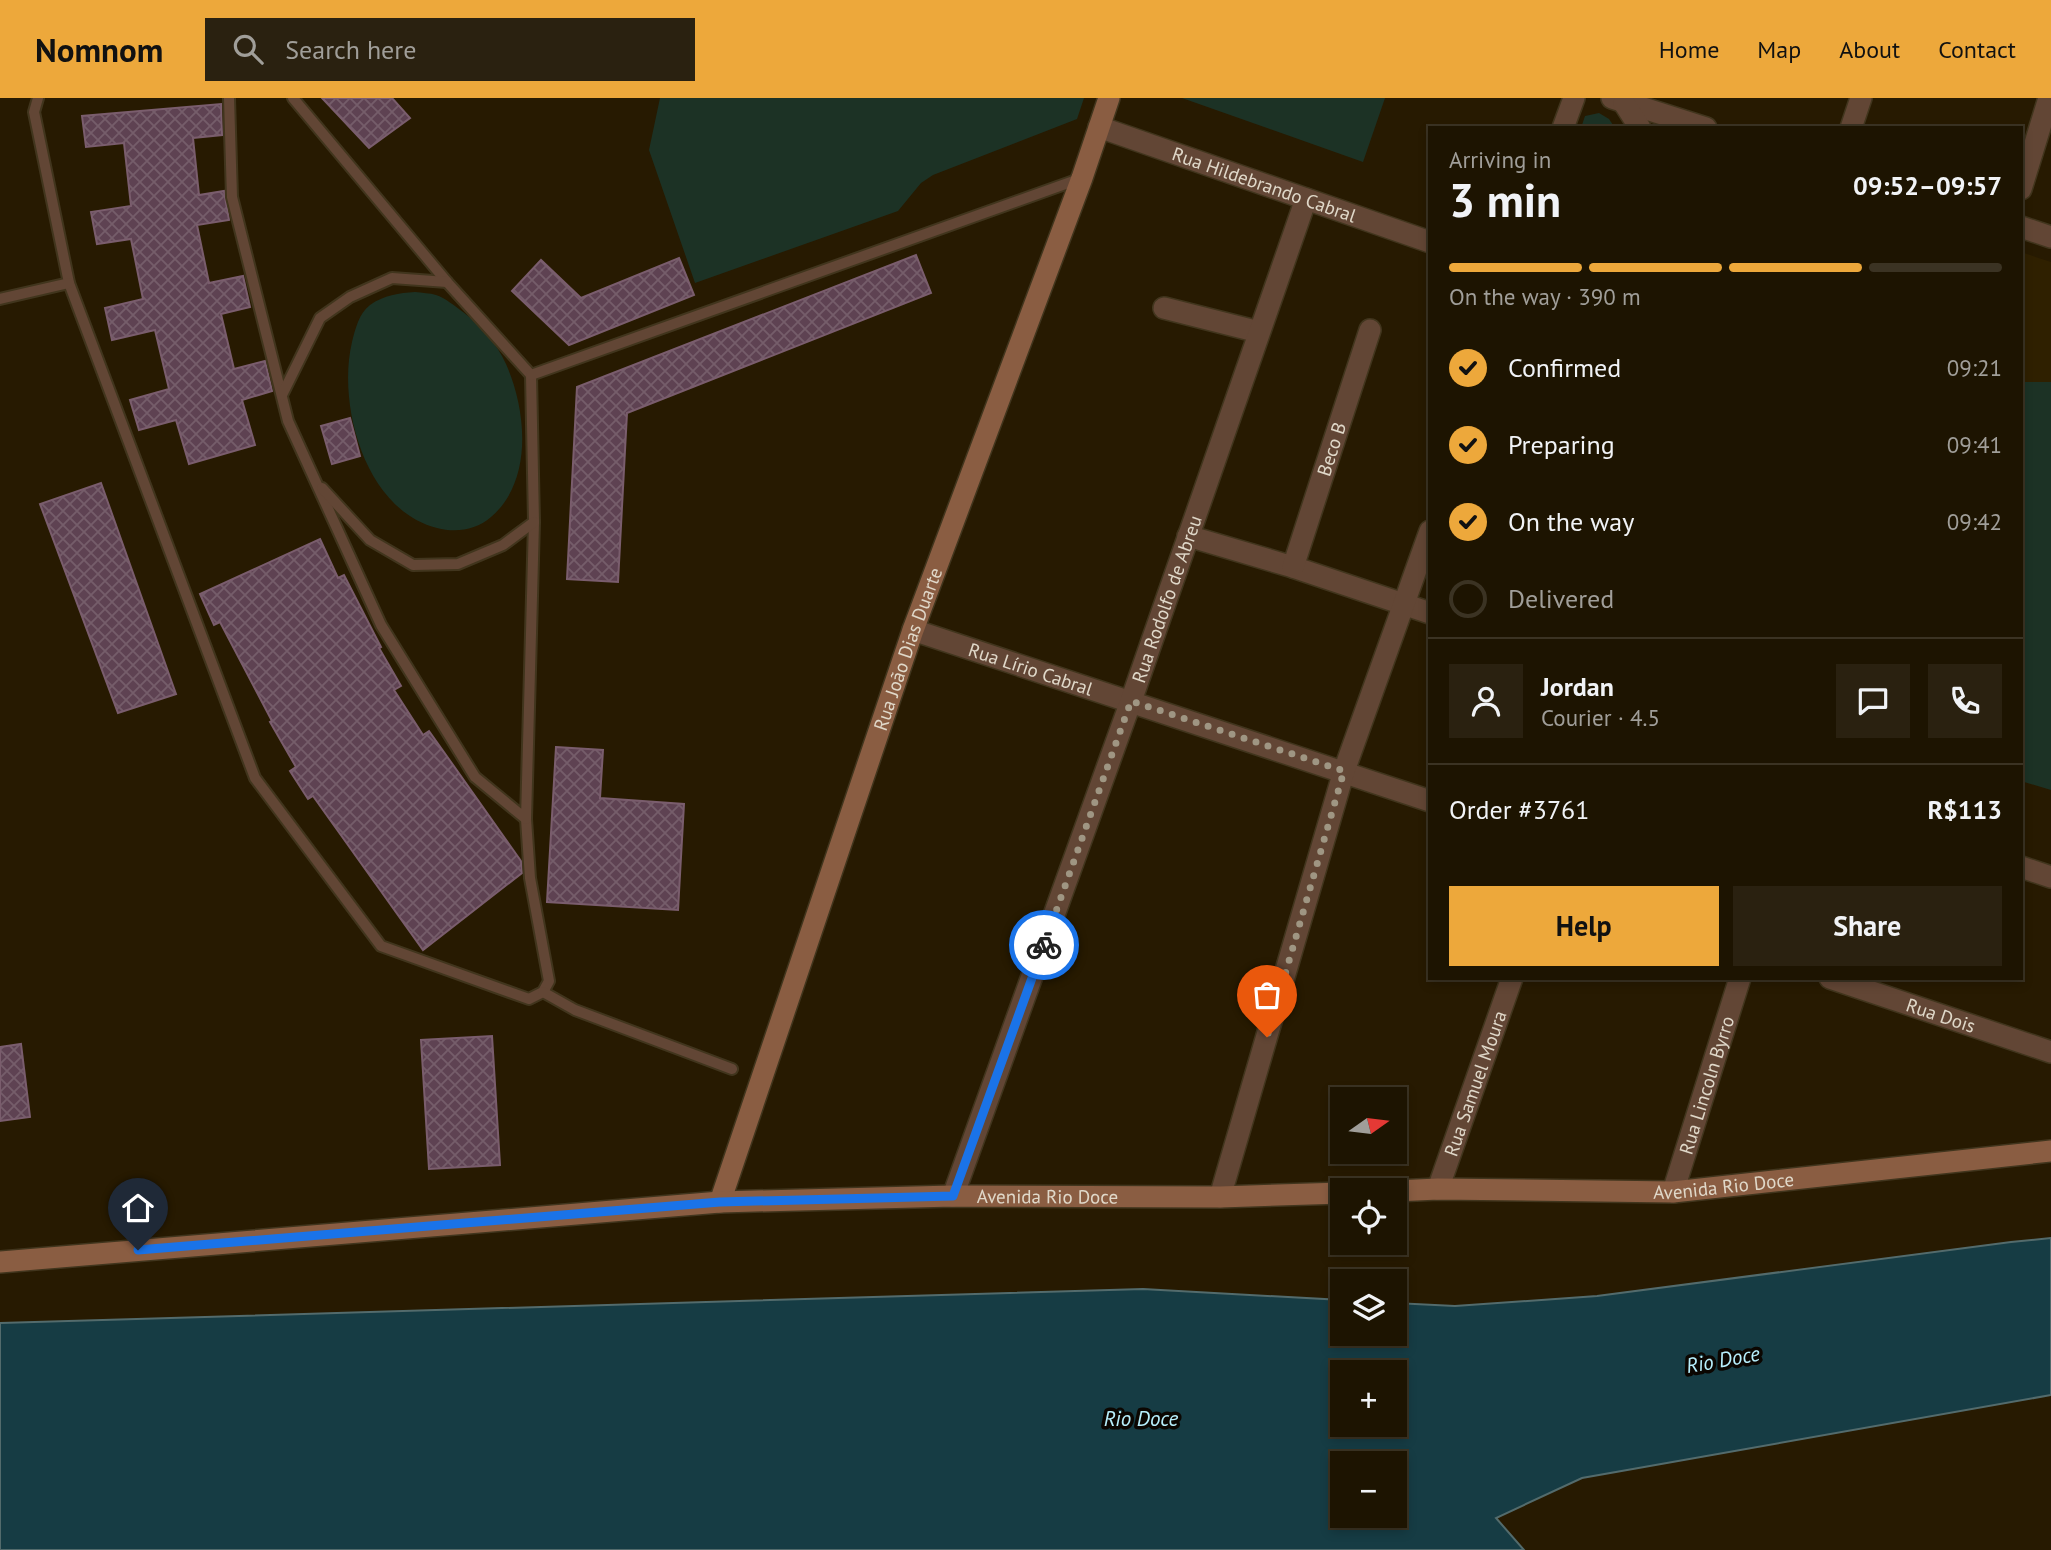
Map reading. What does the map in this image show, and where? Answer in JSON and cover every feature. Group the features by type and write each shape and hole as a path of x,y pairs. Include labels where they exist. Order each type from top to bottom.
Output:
{"street":[{"name":"Rua João Dias Duarte","path":"720,1202 913,630 1082,178 1109,98"},
{"path":"1564,126 1574,98"},
{"path":"1852,126 1861,98"},
{"path":"2023,182 2049,98"},
{"path":"1618,100 1638,126"},
{"path":"1618,100 1700,126"},
{"name":"Rua Hildebrando Cabral","path":"1099,127 1428,241"},
{"name":"Rua Rodolfo de Abreu","path":"953,1196 1131,701 1306,199"},
{"path":"2023,228 2051,237"},
{"path":"1164,308 1259,332"},
{"name":"Beco B","path":"1293,567 1370,330"},
{"path":"1188,536 1293,567 1428,612"},
{"path":"1220,1197 1344,771 1428,536"},
{"name":"Rua Lírio Cabral","path":"913,630 1428,800"},
{"path":"2023,868 2051,877"},
{"name":"Rua Samuel Moura","path":"1438,1189 1511,980"},
{"name":"Rua Lincoln Byrro","path":"1674,1192 1739,980"},
{"name":"Rua Dois","path":"1836,980 2051,1052"},
{"name":"Avenida Rio Doce","path":"1407,1190 1674,1192 2051,1151"},
{"name":"Avenida Rio Doce","path":"0,1262 720,1202 953,1196 1220,1197 1330,1193"}],"lane":[{"path":"38,98 34,112 69,283 255,778 381,946 529,999 543,992 549,981 530,878 526,818 534,523 531,374 447,282 293,98"},
{"path":"229,98 232,197 288,421 381,625 475,777 526,818"},
{"path":"531,374 1082,178"},
{"path":"282,395 320,318 350,297 392,278 447,282"},
{"path":"0,299 69,283"},
{"path":"315,481 370,540 413,565 458,564 503,545 534,523"},
{"path":"543,992 575,1010 732,1069"}],"shaded area":[{"path":"2023,253 2051,262 2051,382 2023,382"}],"green space":[{"path":"660,98 1084,98 1077,119 933,175 921,183 898,211 695,283 649,150"},
{"path":"1182,98 1385,98 1363,162"},
{"path":"1599,113 1609,119 1614,126 1582,126 1585,116"},
{"path":"415,292 443,298 482,329 506,364 518,403 522,445 514,485 505,502 491,517 466,529 437,528 412,517 391,500 375,478 362,452 353,424 348,367 360,317 366,308 381,299"},
{"path":"2023,382 2051,382 2051,790 2023,782"}],"water":[{"name":"Rio Doce","path":"2051,1238 2051,1395 1582,1478 1496,1518 1524,1550 0,1550 0,1323 1143,1289 1330,1299 1330,1346 1407,1346 1407,1304 1455,1306 1597,1296"}],"building":[{"path":"322,98 392,98 410,118 369,148"},
{"path":"221,104 222,135 193,138 199,195 224,191 229,220 197,225 209,283 243,276 250,307 221,314 234,369 265,361 272,391 242,400 255,445 189,464 176,420 139,430 130,400 169,389 155,330 112,340 105,308 143,299 131,239 97,244 91,212 131,206 124,143 86,147 82,116"},
{"path":"916,255 931,293 627,413 618,582 567,579 577,387"},
{"path":"679,258 694,295 569,345 512,291 541,260 581,298"},
{"path":"350,418 360,456 332,464 321,426"},
{"path":"101,483 176,694 118,713 40,504"},
{"path":"320,539 338,578 344,575 381,647 379,648 401,686 394,690 423,735 429,731 521,861 522,873 423,950 313,796 308,799 290,771 296,767 270,722 272,721 220,622 214,625 200,594"},
{"path":"556,747 603,750 600,798 684,804 678,910 547,902"},
{"path":"492,1036 500,1165 429,1169 421,1040"},
{"path":"21,1044 30,1117 0,1121 0,1047"}],"way so far":[{"path":"1044,945 1131,701 1344,771 1267,1037"}],"route":[{"path":"138,1250 720,1202 953,1196 1044,945"}]}
